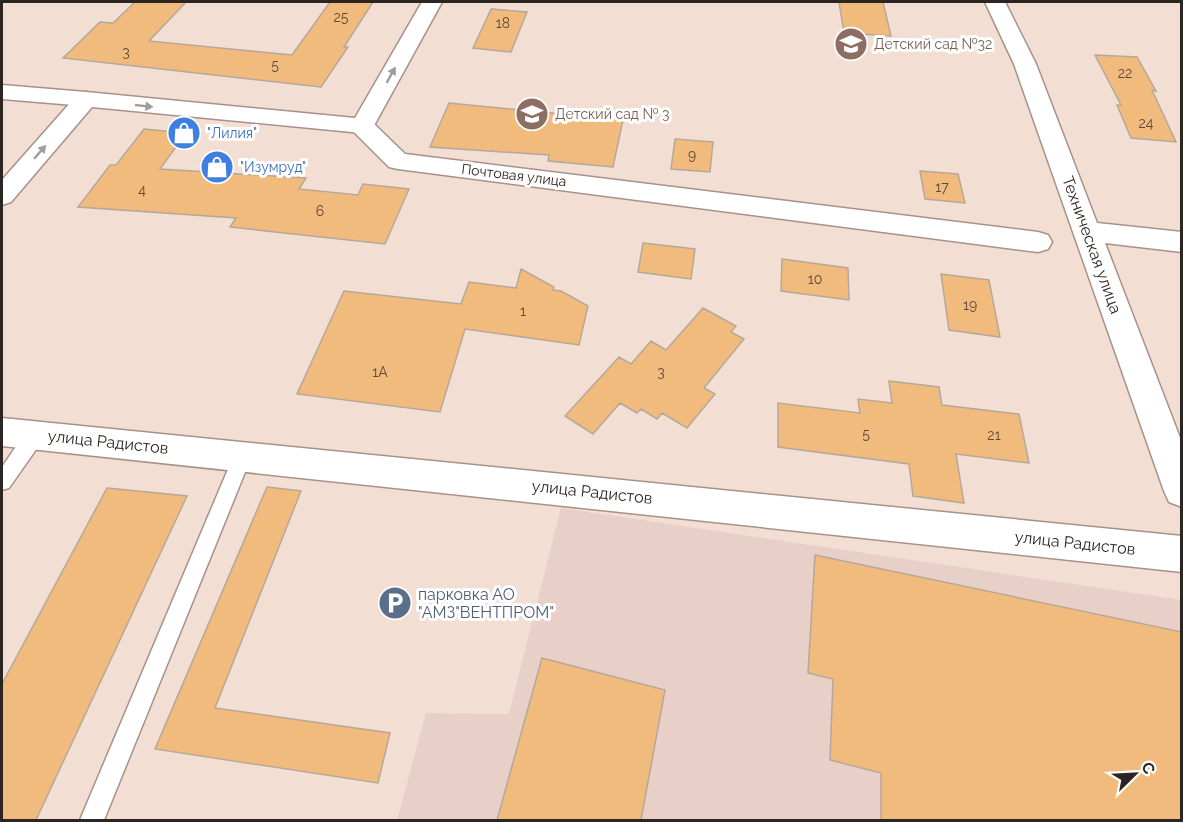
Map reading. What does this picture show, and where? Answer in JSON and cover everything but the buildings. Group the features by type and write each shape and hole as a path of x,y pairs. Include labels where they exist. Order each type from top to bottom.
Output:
{"street":[{"path":"2,92 362,126 432,2"},
{"name":"Техническая улица","path":"995,2 1025,63 1182,491"},
{"path":"2,196 86,99"},
{"name":"Почтовая улица","path":"362,126 398,161 637,189 1038,242"},
{"path":"1087,231 1182,242"},
{"name":"улица Радистов","path":"18,433 1182,554"}],"lane":[{"path":"2,482 18,433"},
{"path":"92,820 243,455"}],"shaded area":[{"path":"561,508 1181,600 1181,820 397,820 426,713 509,714"}],"place":[{"name":"Детский сад №32","path":"851,44"},
{"name":"Детский сад № 3","path":"532,114"},
{"name":"\"Лилия\"","path":"184,133"},
{"name":"\"Изумруд\"","path":"217,167"},
{"name":"парковка АО \"АМЗ\"ВЕНТПРОМ\"","path":"395,603"}]}
